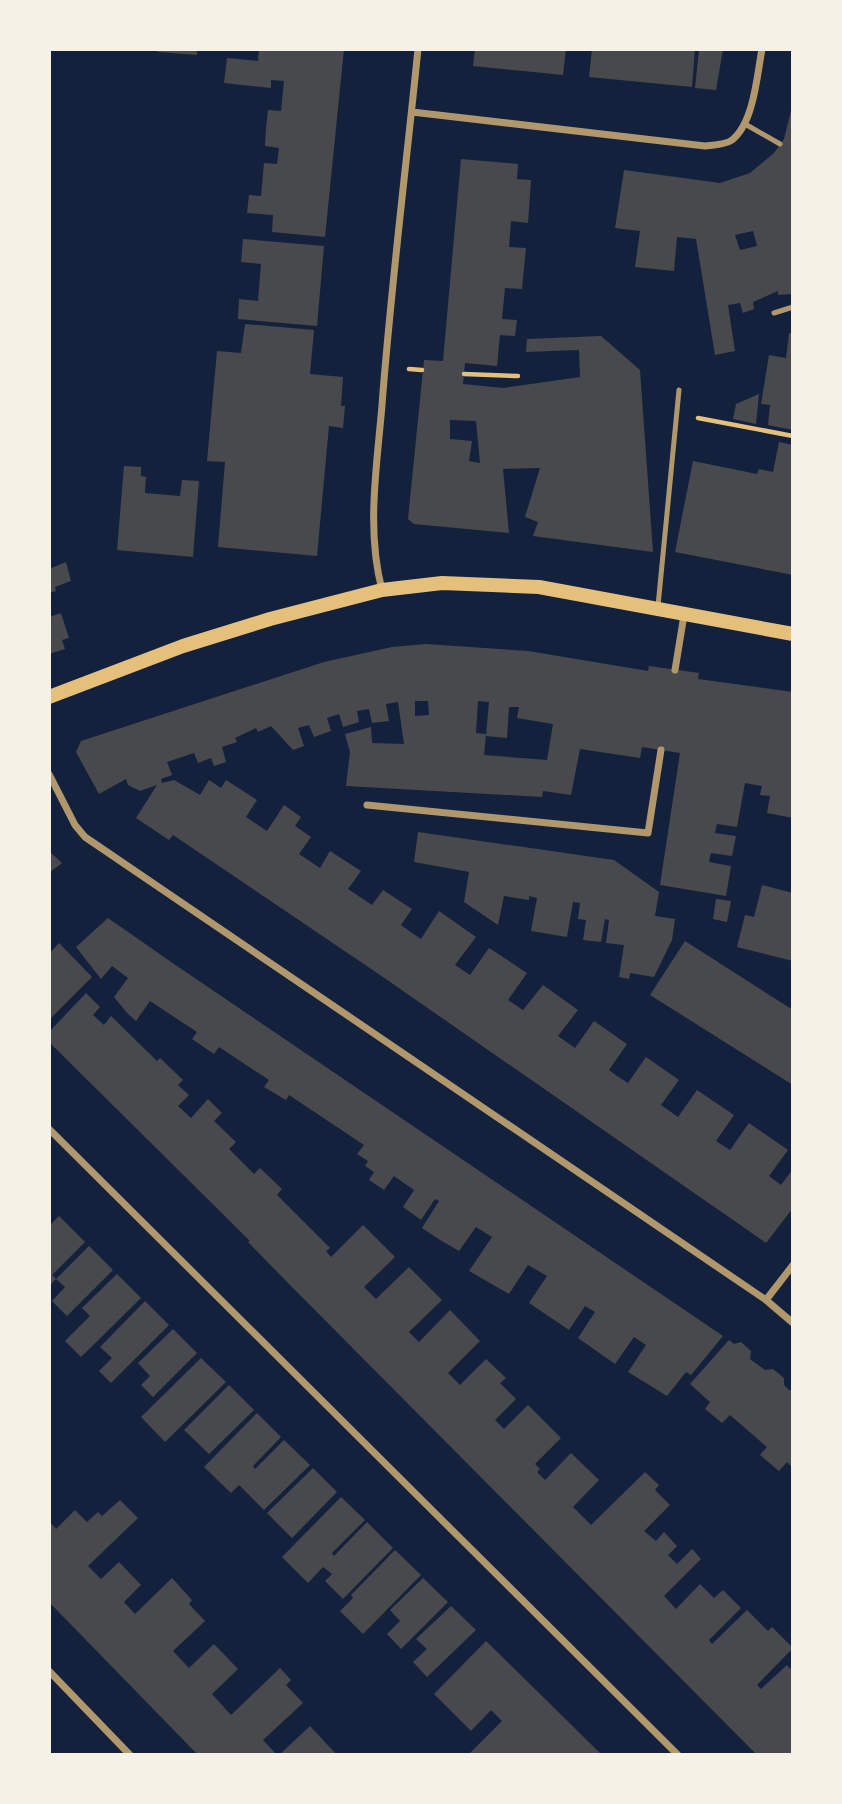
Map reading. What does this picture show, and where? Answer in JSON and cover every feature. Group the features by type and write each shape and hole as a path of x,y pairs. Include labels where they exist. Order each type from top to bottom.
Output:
{"main road":[{"path":"49,697 183,646 270,619 382,590 442,583 539,587 793,634"}],"street":[{"path":"382,590 376,569 372,527 389,315 418,49"},
{"path":"412,113 705,146 731,141 745,124 762,49"},
{"path":"675,670 684,615"},
{"path":"367,805 648,833 661,750"},
{"path":"49,774 75,825 85,837 766,1300 793,1323"},
{"path":"49,1129 678,1755"},
{"path":"766,1300 793,1265"},
{"path":"49,1671 131,1755"}],"lane":[{"path":"745,124 780,144"},
{"path":"774,313 793,307"},
{"path":"658,610 679,390"}],"path":[{"path":"464,374 518,376"},
{"path":"677,414 793,436"}],"building":[{"path":"159,49 197,49 197,55 158,52"},
{"path":"259,49 344,49 325,237 272,232 273,215 247,213 249,195 261,196 264,163 277,164 279,148 265,146 266,128 268,110 281,111 284,81 271,80 271,88 224,83 227,58 258,61"},
{"path":"475,49 566,49 563,75 473,66"},
{"path":"592,49 695,49 692,87 589,77"},
{"path":"699,49 723,49 716,90 695,88"},
{"path":"792,107 792,294 778,295 778,291 753,302 754,309 743,313 740,303 728,305 735,351 715,355 696,239 677,237 674,271 635,267 640,231 615,228 624,170 720,183 750,173 774,153 784,139","holes":["753,231 757,246 740,250 735,235"]},
{"path":"461,159 518,164 517,179 531,180 528,223 511,221 509,247 526,248 522,289 505,288 502,319 517,320 515,336 500,335 497,366 465,363 463,384 503,388 580,377 579,350 526,352 527,339 601,336 640,370 653,552 533,536 538,522 525,517 540,468 503,469 509,533 414,524 408,519 424,360 443,361","holes":["450,420 476,421 480,463 469,461 472,441 450,439"]},
{"path":"243,239 324,246 317,326 238,319 239,299 258,301 261,264 241,262"},
{"path":"245,324 314,330 310,374 343,377 343,428 329,426 317,556 218,547 225,462 207,461 217,351 241,353"},
{"path":"789,333 793,334 793,430 768,425 770,405 761,404 769,355 786,358"},
{"path":"759,394 756,424 733,419 736,404"},
{"path":"779,442 793,445 793,575 675,552 693,461 757,474 759,469 773,472"},
{"path":"124,466 141,467 141,476 146,477 145,493 180,496 182,480 199,481 193,557 117,550"},
{"path":"66,562 71,581 55,587 56,591 49,593 49,569"},
{"path":"61,613 69,638 62,640 65,649 49,654 49,617"},
{"path":"426,644 528,651 648,671 649,666 699,673 698,679 793,692 793,818 767,813 770,796 760,795 762,786 745,783 737,827 717,824 715,833 736,836 732,856 711,853 709,862 731,866 726,896 660,885 680,753 642,747 640,758 580,749 571,795 543,791 542,797 346,786 350,752 345,734 371,727 372,743 404,744 398,702 386,704 389,721 372,723 369,709 357,711 359,722 343,727 339,714 327,718 331,731 314,737 309,725 298,728 304,746 293,750 271,726 258,732 256,728 235,738 237,742 222,747 226,762 214,766 211,758 198,763 194,753 167,762 172,775 161,779 162,783 174,780 200,795 209,780 221,788 226,780 257,800 246,817 267,831 284,805 301,817 295,826 311,837 299,854 320,868 330,851 361,871 348,889 372,905 383,890 412,909 401,925 421,939 439,911 476,937 455,965 470,975 489,948 527,973 508,1000 523,1010 543,985 578,1010 558,1036 575,1048 594,1021 627,1044 609,1070 617,1076 628,1083 646,1057 679,1080 661,1105 678,1117 697,1090 734,1115 716,1141 730,1150 749,1123 788,1150 769,1176 781,1185 793,1169 793,1208 766,1243 173,835 169,840 136,818 157,785 140,791 128,785 126,779 99,794 76,752 81,741 324,662 392,647","holes":["415,701 428,701 429,715 415,716","478,701 489,702 486,736 507,738 509,707 519,707 517,718 553,724 547,760 484,755 486,734 476,733"]},
{"path":"418,832 614,860 659,892 655,916 675,919 672,940 654,977 630,973 629,979 619,977 624,945 606,943 609,920 605,919 601,942 583,940 586,920 578,919 580,903 573,902 567,937 531,931 537,898 529,896 529,900 504,896 498,925 464,902 469,872 414,862"},
{"path":"49,851 62,863 49,873"},
{"path":"762,885 793,893 793,961 737,947 745,915 754,917"},
{"path":"716,899 731,901 727,922 713,919"},
{"path":"108,918 723,1336 691,1375 686,1372 667,1396 628,1372 646,1345 634,1337 615,1364 578,1338 595,1312 585,1306 569,1330 529,1303 547,1276 528,1265 509,1294 469,1271 492,1237 476,1227 459,1251 440,1240 422,1228 439,1201 435,1199 421,1220 403,1207 414,1190 394,1176 384,1190 369,1180 374,1172 365,1166 368,1161 357,1154 364,1145 289,1095 286,1100 264,1087 269,1080 219,1047 214,1054 192,1039 197,1032 150,1001 136,1021 128,1014 114,997 128,978 112,966 101,979 76,947"},
{"path":"685,941 793,1010 793,1085 650,995"},
{"path":"59,943 92,977 49,1020 49,954"},
{"path":"86,993 100,1007 93,1015 104,1025 111,1016 157,1061 160,1058 183,1080 178,1085 189,1095 178,1106 191,1118 208,1099 222,1113 214,1121 236,1142 229,1149 254,1174 260,1168 282,1189 277,1195 330,1248 326,1251 331,1257 363,1225 395,1257 364,1287 376,1299 409,1267 442,1300 409,1332 419,1342 450,1310 480,1341 448,1373 460,1385 486,1359 506,1378 500,1383 516,1399 495,1420 504,1429 528,1405 561,1438 535,1464 540,1469 537,1472 545,1480 571,1453 599,1480 573,1507 591,1525 645,1472 659,1485 655,1490 670,1505 644,1531 656,1541 664,1532 677,1546 668,1555 677,1564 692,1549 701,1559 664,1596 676,1609 700,1584 714,1598 723,1590 741,1608 709,1640 712,1644 747,1610 768,1631 772,1627 793,1648 757,1685 761,1689 787,1665 793,1672 793,1755 757,1755 291,1286 248,1242 250,1241 49,1042 49,1032"},
{"path":"59,1216 85,1242 52,1275 56,1279 49,1286 49,1226"},
{"path":"89,1246 113,1270 67,1316 52,1301 65,1287 56,1279"},
{"path":"117,1274 141,1298 81,1357 65,1341 90,1316 82,1308"},
{"path":"145,1301 169,1325 111,1383 99,1371 112,1358 100,1347"},
{"path":"173,1329 197,1353 153,1397 141,1385 150,1376 138,1363"},
{"path":"729,1340 734,1344 741,1342 751,1351 750,1359 765,1370 773,1369 784,1378 784,1385 793,1390 793,1468 787,1462 779,1471 760,1455 767,1447 730,1415 722,1423 705,1409 710,1402 690,1384"},
{"path":"201,1358 226,1382 165,1442 141,1417"},
{"path":"229,1385 254,1410 209,1454 184,1430"},
{"path":"257,1413 281,1437 253,1466 255,1469 284,1440 310,1465 264,1510 239,1485 231,1493 204,1467"},
{"path":"313,1468 337,1492 292,1538 267,1513"},
{"path":"341,1497 365,1520 332,1553 334,1556 367,1522 393,1548 343,1599 325,1581 332,1574 323,1567 308,1583 282,1557"},
{"path":"120,1500 138,1518 88,1566 101,1579 119,1562 141,1585 124,1602 135,1614 172,1578 192,1600 189,1604 205,1621 173,1651 189,1668 214,1644 238,1669 212,1694 231,1715 280,1668 291,1680 286,1685 303,1703 263,1740 277,1755 198,1755 49,1602 49,1521 56,1529 75,1510 87,1522 98,1512 102,1516"},
{"path":"395,1550 421,1575 363,1634 340,1611 353,1598 351,1595"},
{"path":"423,1578 448,1602 401,1649 387,1634 400,1621 390,1610"},
{"path":"451,1606 476,1630 427,1677 413,1662 427,1649 416,1639"},
{"path":"486,1641 602,1755 468,1755 502,1721 491,1710 471,1731 434,1694"},
{"path":"310,1726 337,1755 279,1755"}]}
